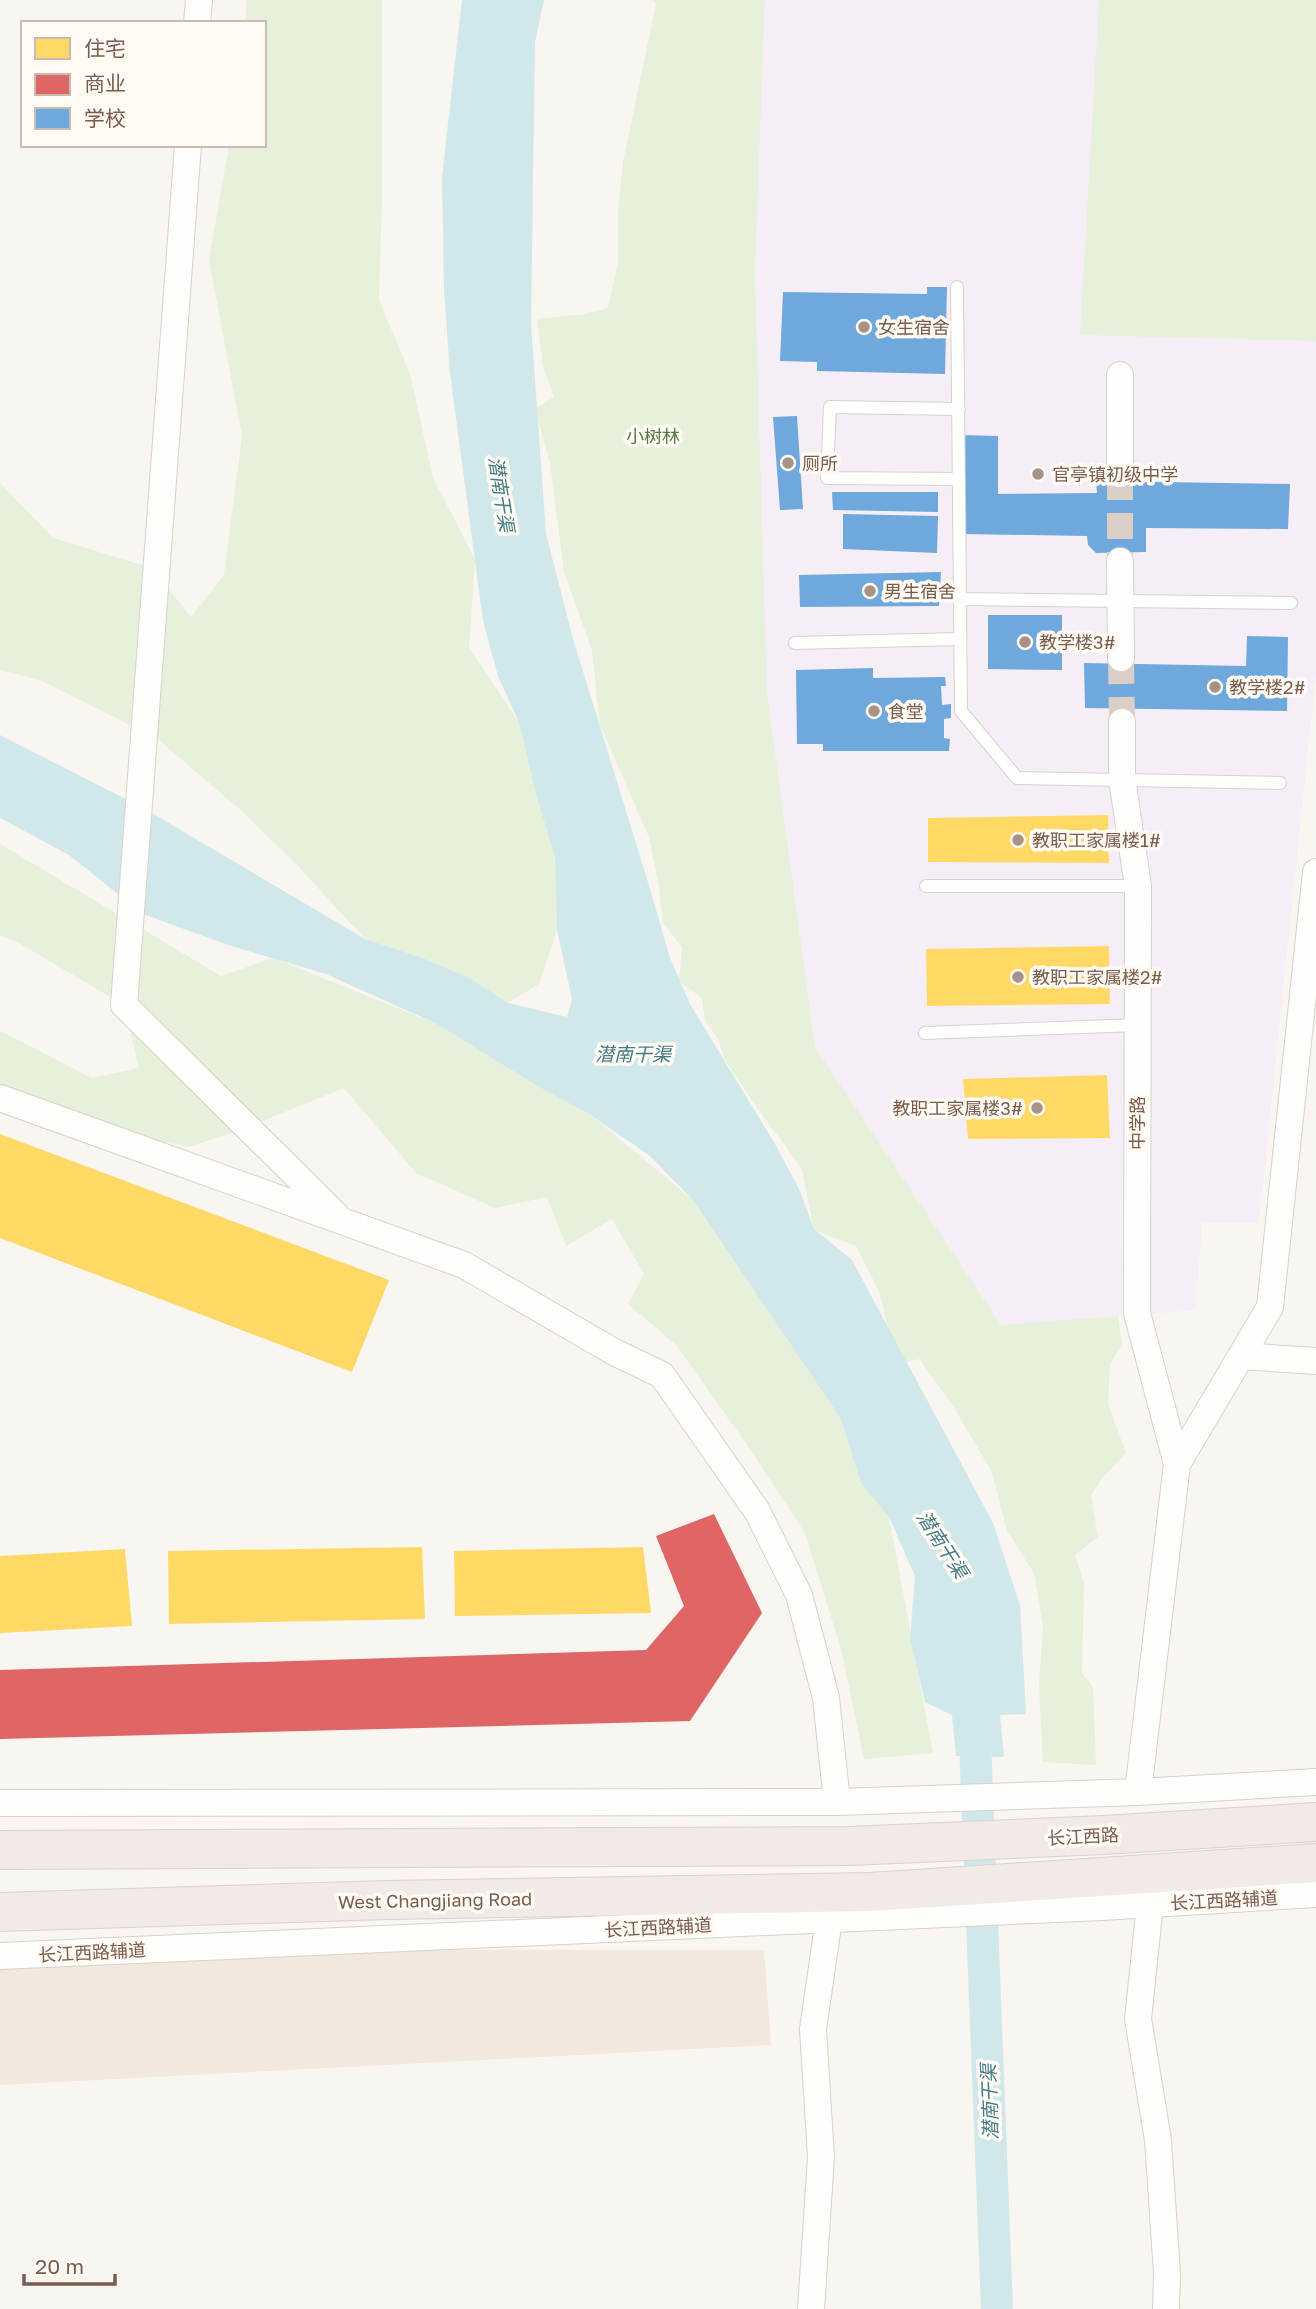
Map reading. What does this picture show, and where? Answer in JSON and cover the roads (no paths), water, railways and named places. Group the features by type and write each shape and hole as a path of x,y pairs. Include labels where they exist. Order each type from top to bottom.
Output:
{"highway":[{"name":"长江西路","path":"0,1850 849,1846 1104,1835 1316,1822"},
{"path":"871,1905 1111,1875 1316,1863"},
{"name":"West Changjiang Road","path":"0,1912 387,1900 871,1905"}],"street":[{"path":"197,21 199,0"},
{"path":"188,147 124,1005 342,1221"},
{"path":"1119,375 1120,474"},
{"path":"1120,561 1121,658"},
{"name":"中学路","path":"1122,722 1122,779 1138,886 1137,1313 1177,1464"},
{"path":"1138,1792 1177,1464 1270,1307 1316,872"},
{"path":"0,1098 464,1265 614,1352 662,1375 757,1511 799,1595 826,1698 837,1802"},
{"path":"1241,1356 1316,1361"},
{"path":"0,1802 837,1802 1138,1792 1316,1782"},
{"name":"长江西路辅道","path":"0,1956 829,1919 871,1905 1150,1904 1316,1894"},
{"path":"1150,1904 1138,2019 1158,2140 1167,2274 1166,2309"},
{"path":"811,2309 821,2157 813,2029 829,1919"}],"lane":[{"path":"957,287 961,711 1017,778 1280,783"},
{"path":"958,410 830,407 827,478 959,479"},
{"path":"960,599 1291,603"},
{"path":"795,643 960,639"},
{"path":"926,886 1138,886"},
{"path":"925,1033 1138,1025"}],"water":[{"name":"潜南干渠","path":"462,0 544,0 535,42 531,324 546,534 573,639 670,958 690,1004 775,1144 799,1189 814,1229 852,1260 993,1523 1020,1605 1026,1714 1000,1715 1004,1757 956,1756 952,1715 925,1702 910,1638 915,1576 889,1517 861,1483 841,1419 693,1200 650,1156 589,1114 437,1024 326,974 228,945 143,914 69,855 0,818 0,735 145,809 365,939 423,958 471,979 508,1003 567,1017 572,999 557,930 555,858 519,722 498,676 483,621 450,373 444,290 442,177"}],"waterway":[{"name":"潜南干渠","path":"974,1715 997,2309"}],"tunnel":[{"path":"1120,474 1120,561"},
{"path":"1121,658 1122,722"}],"place":[{"name":"女生宿舍","path":"864,327"},
{"name":"厕所","path":"788,463"},
{"name":"官亭镇初级中学","path":"1038,474"},
{"name":"男生宿舍","path":"870,591"},
{"name":"教学楼3#","path":"1025,642"},
{"name":"教学楼2#","path":"1215,687"},
{"name":"食堂","path":"874,711"},
{"name":"教职工家属楼1#","path":"1018,840"},
{"name":"教职工家属楼2#","path":"1018,977"},
{"name":"教职工家属楼3#","path":"1037,1108"}],"park label":[{"name":"小树林","path":"653,436"}]}
